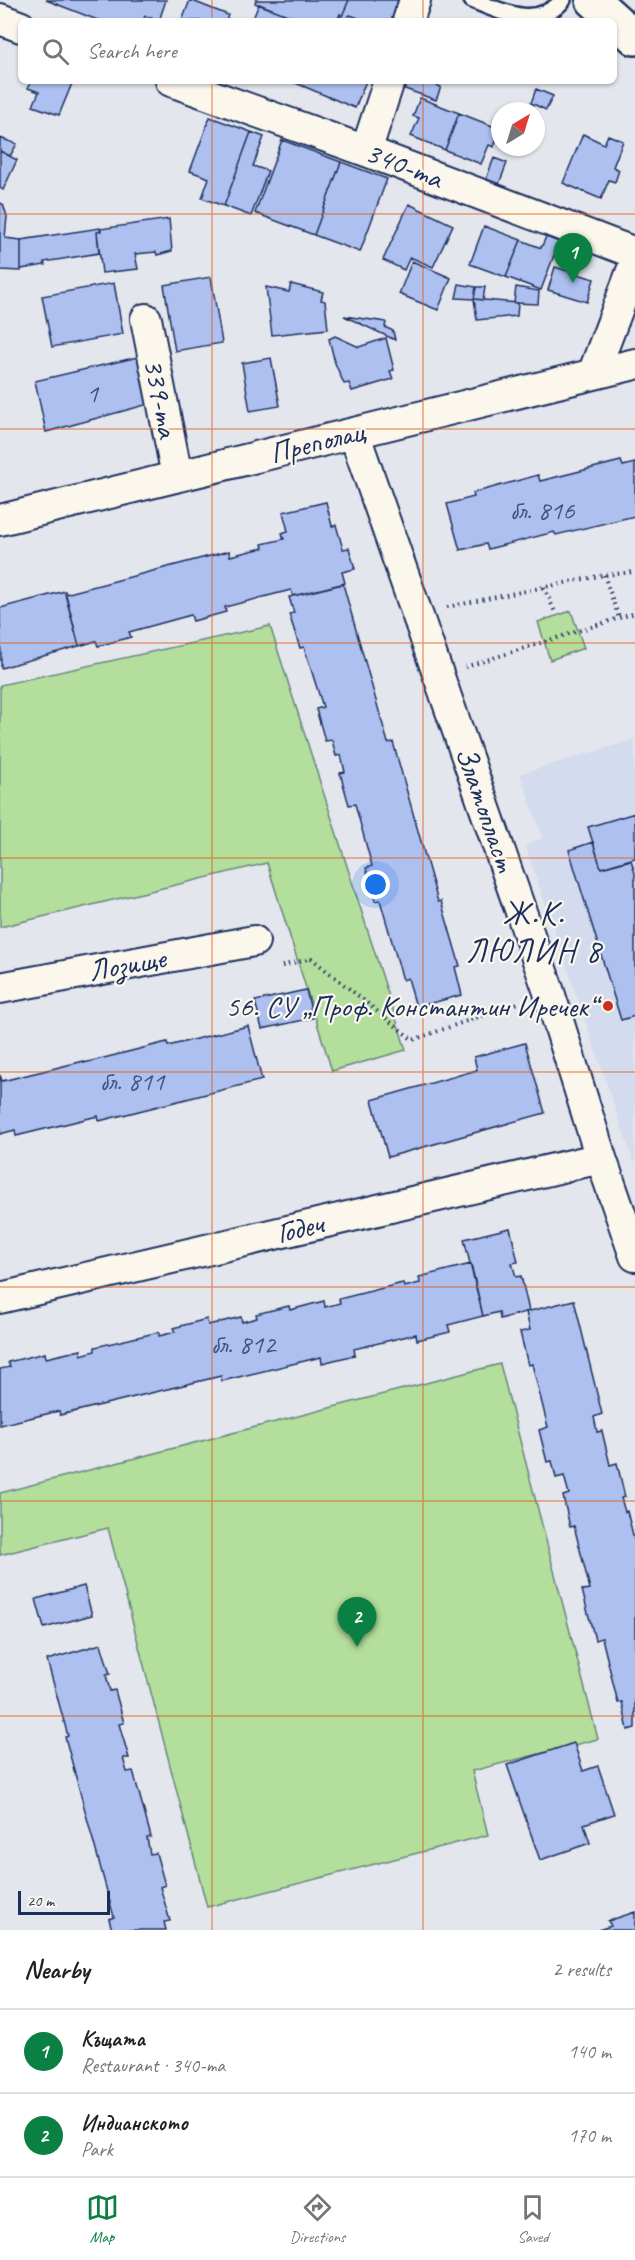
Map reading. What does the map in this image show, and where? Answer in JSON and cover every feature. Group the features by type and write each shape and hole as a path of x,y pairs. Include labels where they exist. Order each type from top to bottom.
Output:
{"street":[{"path":"409,18 415,0"},
{"path":"593,0 613,18"},
{"path":"0,20 18,26"},
{"path":"617,22 635,38"},
{"name":"340-та","path":"179,84 366,151 635,253"},
{"path":"366,151 388,84"},
{"path":"593,375 635,263"},
{"name":"339-та","path":"146,319 177,476"},
{"name":"Преполац","path":"0,520 635,364"},
{"name":"Златопласт","path":"354,433 549,992 601,1158 635,1256"},
{"name":"Лозище","path":"0,988 254,941"},
{"name":"Годеч","path":"0,1298 601,1158"}],"lane":[{"path":"472,0 511,16 532,17 550,12 564,0"}],"path":[{"path":"417,614 604,575 635,572"},
{"path":"604,575 619,618"},
{"path":"544,587 555,612"},
{"path":"439,675 635,613"},
{"path":"282,966 312,958 413,1040 549,992"}],"shaded area":[{"name":"56. СУ „Проф. Константин Иречек“","path":"635,739 635,1166 525,845 543,838 520,774"}],"green space":[{"path":"571,611 584,648 550,660 538,622"},
{"path":"270,626 406,1050 332,1071 267,863 0,927 0,685"},
{"path":"500,1364 598,1739 472,1771 488,1835 207,1907 108,1528 0,1555 0,1493"}],"building":[{"path":"46,0 166,0 160,18 145,16 144,18 92,18"},
{"path":"190,0 228,15 227,18 183,18"},
{"path":"256,0 349,0 342,16 340,14 338,18 295,18 255,3"},
{"path":"349,0 401,0 393,18 358,18 350,15 346,18 339,17 340,14 342,16"},
{"path":"259,4 295,18 253,18"},
{"path":"30,84 72,84 59,115 33,106 39,92 28,88"},
{"path":"298,84 365,84 355,108"},
{"path":"407,84 433,84 441,87 436,100 405,89"},
{"path":"536,89 553,96 546,110 545,102 531,102"},
{"path":"420,98 459,113 445,150 411,136 419,118 413,116"},
{"path":"459,113 491,125 491,146 489,145 481,164 445,150"},
{"path":"210,117 251,132 224,206 202,198 209,178 190,171"},
{"path":"251,132 264,137 253,166 268,171 251,216 224,206"},
{"path":"583,134 604,144 608,135 623,141 613,167 619,170 615,182 609,180 601,199 563,183"},
{"path":"0,138 17,144 10,156 0,151"},
{"path":"282,140 341,162 314,235 255,213"},
{"path":"0,151 17,160 3,190 0,188"},
{"path":"494,158 507,163 499,184 486,179"},
{"path":"341,162 387,179 360,252 314,235"},
{"path":"0,203 3,204 7,216 5,238 21,240 21,271 0,270"},
{"path":"409,204 453,225 433,267 410,257 404,270 383,260"},
{"path":"169,219 172,251 157,255 156,252 135,254 138,269 102,273 97,232 101,231 100,229"},
{"path":"484,226 521,240 506,277 470,264"},
{"path":"100,228 101,231 97,232 99,253 44,262 45,265 21,269 21,240"},
{"path":"546,237 559,242 541,290 506,277 521,240 541,248"},
{"path":"412,261 451,278 438,310 399,294"},
{"path":"555,267 594,279 587,302 548,290"},
{"path":"211,277 222,343 175,351 164,285"},
{"path":"114,283 123,334 52,347 42,296"},
{"path":"291,284 323,292 321,300 325,301 328,329 272,335 266,287 289,292"},
{"path":"459,284 476,287 474,299 456,298"},
{"path":"476,287 485,287 483,300 474,299"},
{"path":"516,287 539,291 538,304 514,303"},
{"path":"474,299 518,303 517,316 477,320"},
{"path":"344,316 386,322 385,327 393,331 395,340"},
{"path":"335,336 359,347 386,338 394,370 390,371 393,379 352,391 349,383 344,384 335,363 329,339"},
{"path":"138,357 149,404 46,432 35,381"},
{"path":"271,358 280,406 250,411 242,363"},
{"path":"621,461 623,466 635,463 635,516 556,535 554,532 488,549 486,544 460,550 447,504 474,497 473,493 538,475 540,481"},
{"path":"326,502 332,526 336,525 343,549 349,548 355,569 342,572 345,583 293,596 291,590 225,607 226,612 193,621 191,615 129,632 131,637 98,646 96,641 79,646 65,594 229,551 230,556 263,548 262,544 284,539 282,533 288,531 283,512"},
{"path":"343,584 388,743 393,742 438,902 441,901 460,966 455,967 462,995 416,1007 408,978 403,980 380,900 375,901 366,868 372,866 355,804 349,805 340,773 345,772 341,755 336,756 332,740 325,741 316,709 323,707 304,647 300,648 289,614 294,613 289,597"},
{"path":"65,591 79,646 1,668 0,608"},
{"path":"635,813 635,858 601,868 588,827"},
{"path":"593,842 601,868 631,860 635,873 635,1016 621,1020 569,850"},
{"path":"306,990 313,1018 262,1029 255,1001"},
{"path":"248,1026 262,1080 99,1121 98,1116 16,1136 15,1130 0,1134 0,1075 2,1081 167,1042 168,1046"},
{"path":"525,1043 545,1113 388,1157 372,1100 477,1070 474,1057"},
{"path":"510,1228 518,1262 512,1263 516,1277 521,1276 529,1311 500,1319 499,1312 483,1316 464,1239"},
{"path":"471,1264 483,1316 448,1325 450,1332 417,1340 416,1334 354,1349 355,1355 322,1363 321,1357 222,1381 221,1376 60,1415 59,1411 0,1425 0,1369 10,1367 8,1362 45,1353 46,1358 81,1350 81,1355 95,1351 95,1347 159,1332 159,1336 175,1332 173,1328 207,1319 208,1325 241,1317 242,1322 257,1318 256,1314 289,1306 290,1310 324,1301 325,1307 340,1303 339,1299 403,1283 404,1287 420,1283 419,1277"},
{"path":"574,1300 602,1414 594,1417 597,1432 602,1431 610,1465 617,1463 625,1497 621,1498 625,1512 627,1511 635,1543 635,1728 628,1730 622,1702 618,1703 602,1638 595,1640 582,1590 590,1589 574,1526 570,1527 563,1496 569,1494 564,1476 556,1478 552,1461 547,1462 539,1430 548,1427 532,1364 528,1365 520,1332 530,1330 526,1312"},
{"path":"84,1586 92,1615 44,1628 36,1599"},
{"path":"101,1644 110,1674 106,1675 110,1691 115,1690 124,1723 119,1724 129,1758 123,1758 127,1772 133,1771 151,1837 147,1838 150,1854 156,1853 165,1885 160,1887 170,1921 164,1922 166,1930 112,1930 109,1919 114,1917 65,1737 68,1736 47,1660"},
{"path":"574,1743 583,1771 598,1766 614,1814 584,1824 590,1843 540,1860 507,1765"},
{"path":"635,1912 635,1930 598,1930 611,1926 608,1921"}],"place":[{"name":"Къщата","path":"573,283"},
{"name":"56. СУ „Проф. Константин Иречек“","path":"608,1006"},
{"name":"Индианското","path":"357,1647"}],"district":[{"name":"Ж.К. ЛЮЛИН 8","path":"534,931"}]}
